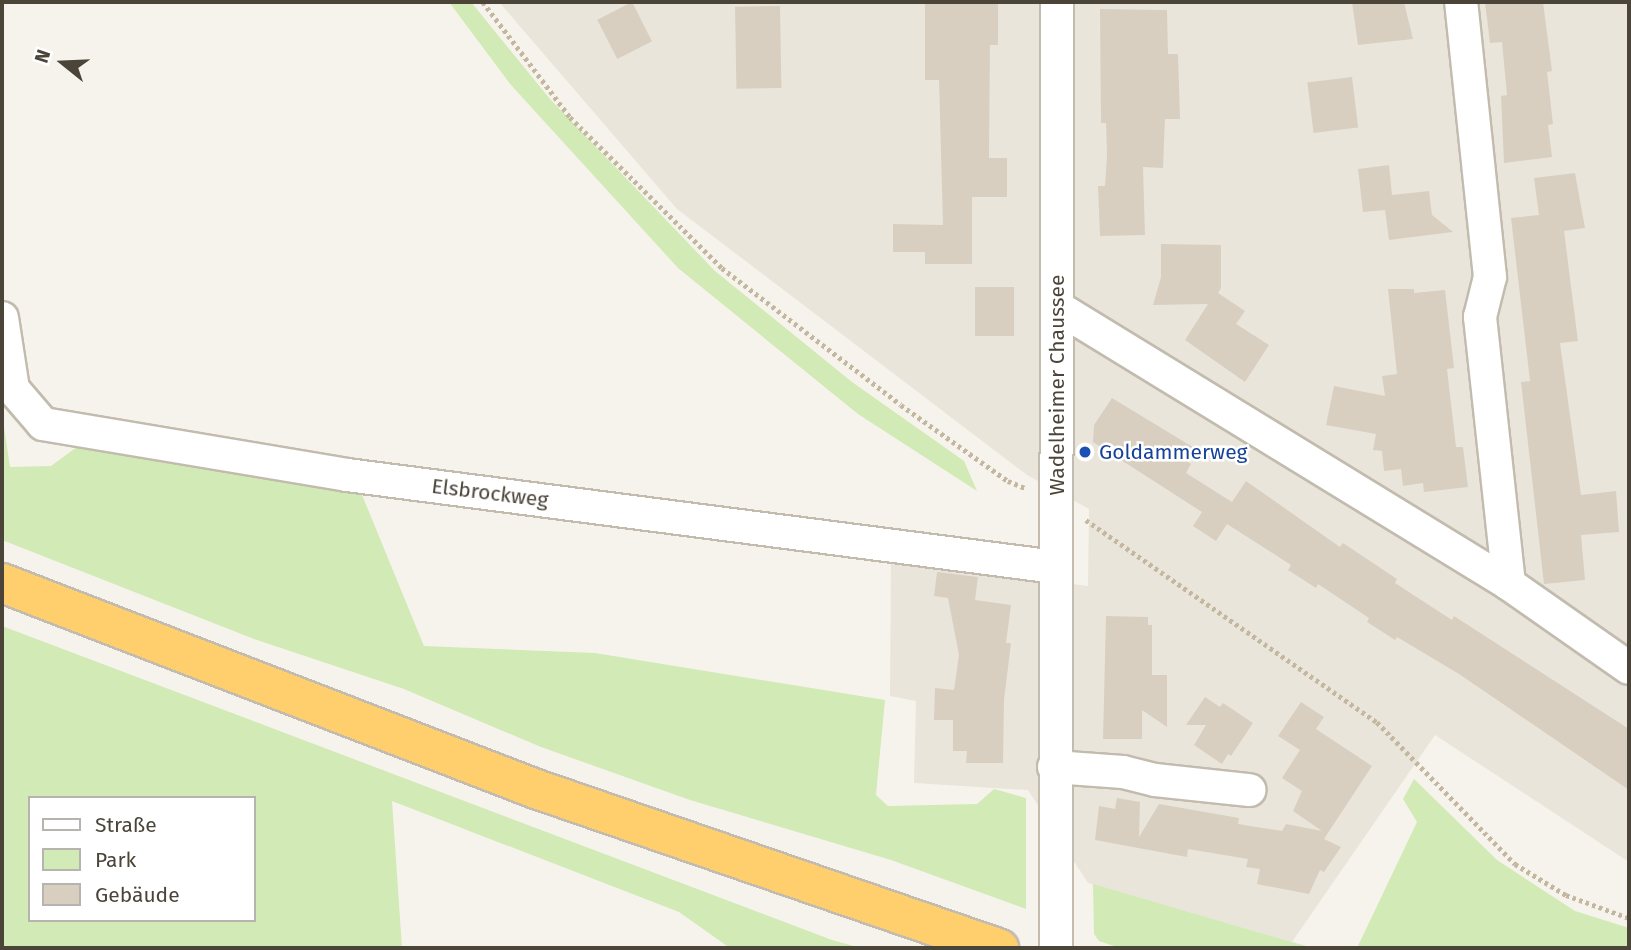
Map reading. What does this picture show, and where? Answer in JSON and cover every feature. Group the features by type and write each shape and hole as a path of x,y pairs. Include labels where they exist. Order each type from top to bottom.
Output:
{"highway":[{"path":"2,583 536,789 999,948"}],"street":[{"name":"Wadelheimer Chaussee","path":"1056,2 1056,948"},
{"path":"1461,2 1490,277 1480,317 1509,584"},
{"path":"1057,307 1509,584 1629,668"},
{"name":"Elsbrockweg","path":"2,318 13,389 43,424 347,475 1055,567"},
{"path":"1054,767 1123,772 1155,780 1249,790"}],"path":[{"path":"483,2 570,117 722,268 901,405 1008,481 1056,501 1377,722 1515,864 1566,895 1629,918"}],"shaded area":[{"path":"499,2 1629,2 1629,862 1435,735 1292,942 1088,883 1028,790 914,783 916,701 890,696 891,560 1088,586 1089,509 1027,475 677,209"}],"green space":[{"path":"449,2 471,2 550,99 715,271 852,382 964,461 977,491 858,414 678,268 511,85"},
{"path":"2,413 10,467 51,466 81,444 360,490 424,646 595,653 885,700 876,795 888,806 977,804 994,789 1026,798 1026,909 891,860 690,800 541,747 404,689 254,639 2,540"},
{"path":"2,626 832,940 861,948 730,948 679,912 392,801 402,948 2,948"},
{"path":"1414,779 1497,860 1575,911 1629,928 1629,948 1357,948 1417,822 1403,799"},
{"path":"1093,884 1313,948 1120,948 1099,941 1094,934"}],"building":[{"path":"632,2 652,41 617,59 597,20"},
{"path":"925,2 998,2 998,45 990,45 989,158 1007,158 1007,197 972,197 972,264 925,264 925,252 893,252 893,224 943,225 939,80 925,80"},
{"path":"1352,2 1404,2 1413,39 1358,45"},
{"path":"1485,2 1543,2 1552,71 1547,72 1553,124 1548,125 1552,157 1504,163 1501,96 1507,95 1502,42 1490,43"},
{"path":"780,6 781,88 736,89 735,7"},
{"path":"1100,9 1167,10 1168,54 1178,54 1180,119 1165,119 1163,168 1143,167 1145,235 1100,236 1098,186 1105,186 1107,155 1106,123 1101,123"},
{"path":"1352,77 1358,128 1314,133 1307,82"},
{"path":"1389,165 1392,195 1429,191 1432,215 1453,232 1389,240 1385,210 1363,212 1358,169"},
{"path":"1575,173 1585,228 1564,231 1578,341 1560,343 1581,495 1616,491 1619,532 1581,535 1585,580 1544,584 1521,382 1530,381 1511,218 1539,215 1534,178"},
{"path":"1161,244 1221,245 1221,288 1218,293 1245,311 1236,324 1269,345 1245,382 1185,340 1208,304 1153,305 1161,277"},
{"path":"975,287 1014,287 1014,336 975,336"},
{"path":"1388,289 1414,289 1414,293 1445,290 1454,368 1447,369 1456,447 1463,447 1468,487 1424,492 1423,483 1403,486 1401,469 1384,471 1382,451 1373,450 1376,434 1326,425 1334,386 1385,396 1382,376 1397,374"},
{"path":"1112,398 1196,449 1187,461 1191,464 1186,473 1232,502 1246,481 1340,547 1343,543 1397,579 1395,583 1452,620 1454,616 1629,729 1629,790 1459,674 1397,637 1395,640 1367,622 1369,618 1318,584 1316,588 1288,570 1291,565 1227,524 1216,541 1193,526 1202,512 1093,442 1094,425"},
{"path":"937,572 978,577 975,600 1011,605 1006,643 1011,643 1004,700 1003,763 966,763 967,751 953,751 953,720 934,720 935,688 954,690 959,655 948,598 934,596"},
{"path":"1106,616 1148,617 1148,625 1152,625 1152,675 1167,675 1167,727 1142,710 1142,739 1103,739"},
{"path":"1205,697 1220,707 1223,703 1253,723 1231,756 1228,754 1222,764 1194,745 1206,725 1186,725"},
{"path":"1301,702 1324,717 1316,729 1372,766 1324,839 1341,847 1324,872 1320,870 1309,894 1257,884 1260,869 1246,867 1248,859 1188,849 1187,857 1095,840 1099,806 1115,809 1117,798 1140,802 1139,837 1159,804 1239,818 1238,824 1282,831 1286,824 1322,831 1293,811 1302,791 1282,778 1300,750 1278,736"}],"place":[{"name":"Goldammerweg","path":"1085,452"}]}
